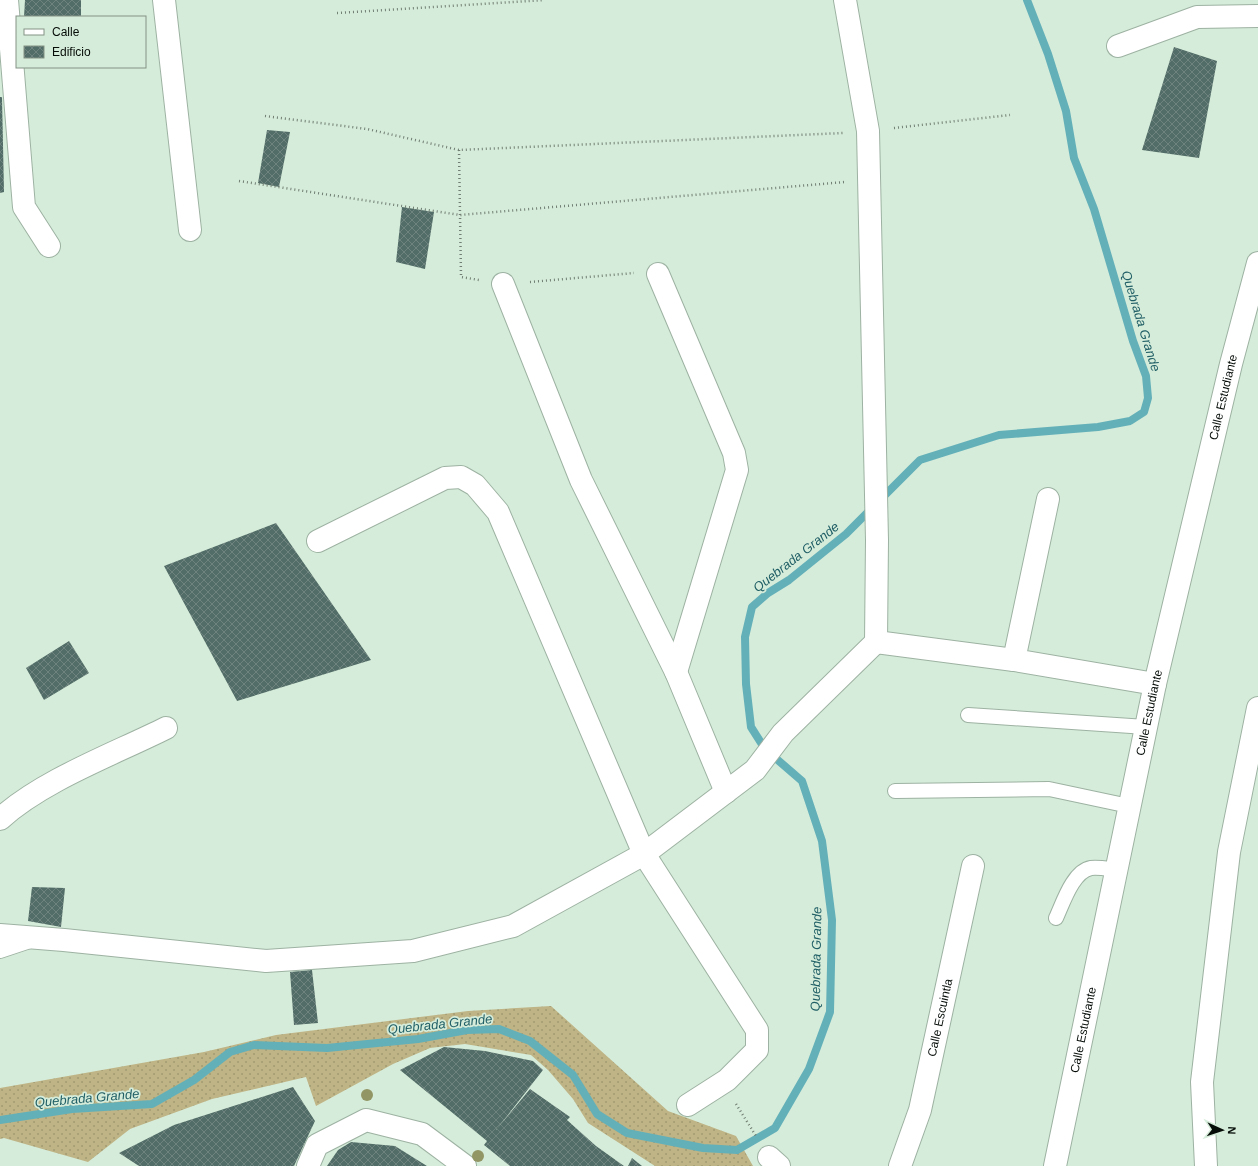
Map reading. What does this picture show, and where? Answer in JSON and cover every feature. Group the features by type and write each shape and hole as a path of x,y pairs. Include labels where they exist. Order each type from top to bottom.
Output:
{"street":[{"path":"7,0 24,207 49,246"},
{"path":"164,0 190,230"},
{"path":"0,936 38,938 266,961 413,951 513,926 644,854 755,770 782,733 876,642 877,540 868,132 845,0"},
{"path":"1118,46 1197,17 1258,16"},
{"name":"Calle Estudiante","path":"1055,1166 1155,684 1231,364 1258,263"},
{"path":"658,274 734,453 737,470 676,672"},
{"path":"503,284 581,480 676,672 726,792"},
{"path":"318,541 445,478 461,478 475,485 498,512 644,854 757,1030 757,1050 727,1080 688,1105"},
{"path":"1014,660 1048,499"},
{"path":"876,642 1014,660 1155,684"},
{"path":"1206,1166 1203,1074 1228,852 1258,708"},
{"path":"0,819 11,809 48,785 166,728"},
{"name":"Calle Escuintla","path":"900,1166 920,1110 973,866"},
{"path":"308,1166 317,1145 366,1120 422,1134 466,1166"}],"lane":[{"path":"968,715 1146,727"},
{"path":"895,791 1049,789 1129,806"},
{"path":"1056,918 1071,884 1083,871 1091,868 1116,870"},
{"path":"0,951 38,938"}],"path":[{"path":"337,13 544,0"},
{"path":"265,116 367,129 460,150 868,132 1010,114"},
{"path":"460,150 461,277 503,284 645,272 658,274"},
{"path":"239,181 460,215 868,179"},
{"path":"735,1103 774,1162"}],"shaded area":[{"path":"551,1006 668,1111 736,1136 753,1166 655,1166 588,1123 573,1099 548,1070 531,1055 465,1044 430,1048 393,1064 316,1106 306,1077 212,1099 130,1129 88,1162 4,1138 0,1139 0,1088 204,1052 276,1035 468,1011"}],"building":[{"path":"25,0 81,0 81,16 24,16"},
{"path":"1174,47 1217,61 1199,158 1142,150"},
{"path":"0,97 2,97 4,192 0,193"},
{"path":"267,130 290,132 279,187 258,183"},
{"path":"402,207 434,212 425,269 396,262"},
{"path":"276,523 371,660 237,701 164,566"},
{"path":"69,641 89,673 44,700 26,668"},
{"path":"32,887 65,888 61,927 28,921"},
{"path":"312,970 318,1023 294,1025 290,972"},
{"path":"444,1047 485,1051 533,1061 543,1070 496,1130 530,1089 570,1117 567,1120 596,1146 624,1166 510,1166 484,1145 487,1141 400,1070"},
{"path":"293,1087 315,1121 294,1166 139,1166 119,1153 174,1125"},
{"path":"351,1142 395,1146 427,1166 327,1166 338,1150"},
{"path":"632,1158 642,1166 628,1166"}],"waterway":[{"name":"Quebrada Grande","path":"0,1120 72,1109 152,1104 194,1080 230,1052 254,1045 327,1048 418,1039 467,1030 499,1029 530,1041 573,1075 597,1114 627,1133 703,1148 737,1150 775,1128 809,1069 830,1012 832,920 822,841 802,781 765,749 751,727 746,684 745,637 752,607 768,593 789,580 846,534 920,460 999,435 1098,427 1130,421 1144,412 1148,398 1146,376 1133,341 1094,209 1074,158 1066,111 1048,54 1027,0"}]}
